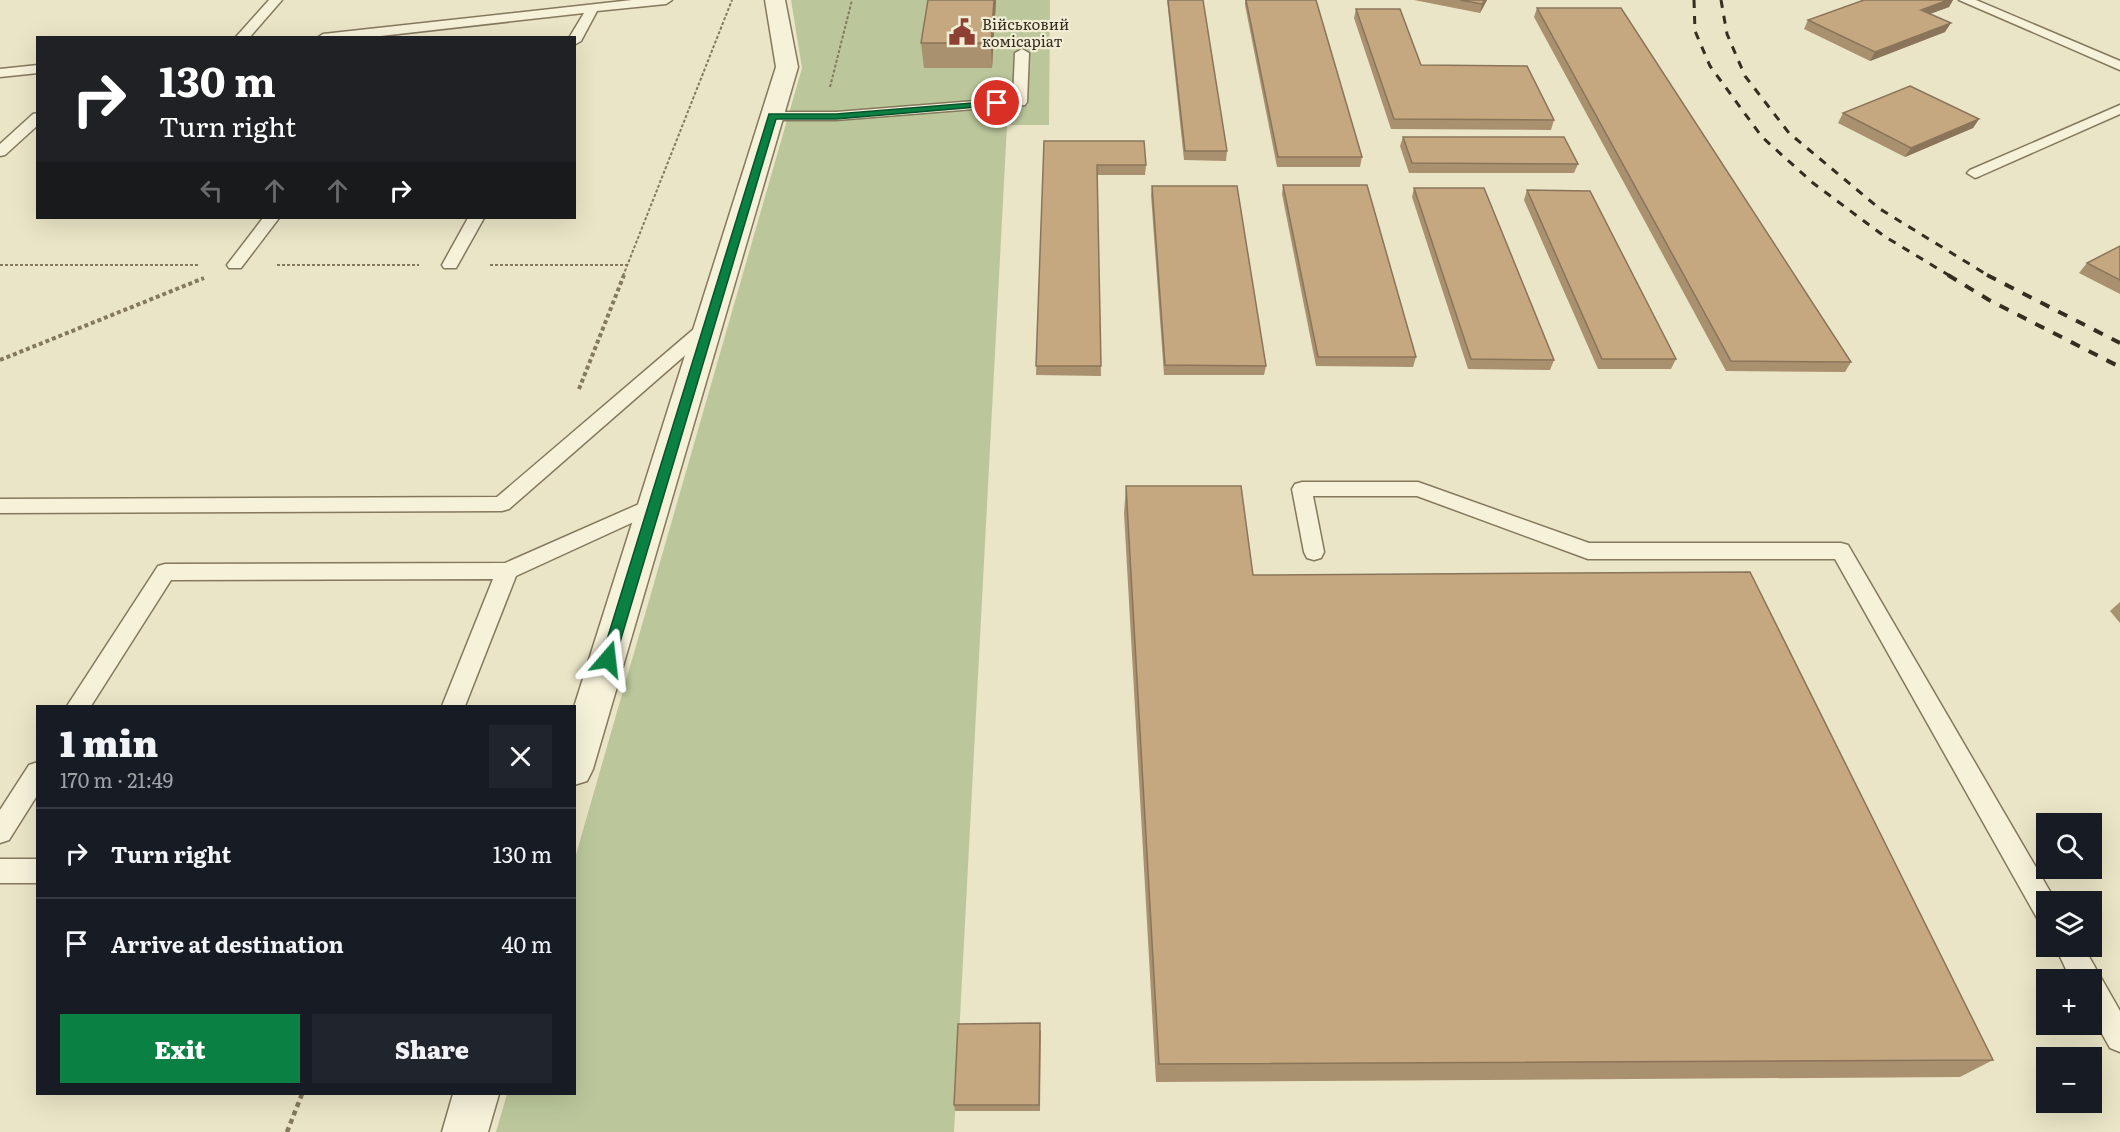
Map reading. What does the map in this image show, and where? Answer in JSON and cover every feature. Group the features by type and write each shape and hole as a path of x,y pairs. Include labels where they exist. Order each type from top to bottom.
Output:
{"street":[{"path":"576,762 787,67 775,0"},
{"path":"465,1132 476,1095"}],"lane":[{"path":"243,36 276,0"},
{"path":"351,36 410,32 666,0"},
{"path":"1965,0 2120,66"},
{"path":"576,37 592,8"},
{"path":"772,116 823,117 1020,102 1022,53"},
{"path":"0,73 36,69"},
{"path":"1975,173 2120,110"},
{"path":"0,152 36,119"},
{"path":"235,265 270,219"},
{"path":"450,265 475,219"},
{"path":"0,506 502,504 708,326"},
{"path":"1314,552 1302,489 1418,489 1588,551 1841,551 2036,892"},
{"path":"80,705 165,572 507,571 655,504"},
{"path":"454,705 507,571"},
{"path":"0,831 36,775"},
{"path":"0,871 36,871"},
{"path":"2102,1006 2120,1038"}],"path":[{"path":"549,464 732,0"},
{"path":"823,117 852,0"},
{"path":"0,265 628,265"},
{"path":"0,360 235,265"},
{"path":"286,1132 302,1095"}],"green space":[{"path":"791,0 1050,0 1049,125 1007,125 954,1132 496,1132 507,1095 576,1095 576,855 802,68"}],"building":[{"path":"928,0 994,0 991,43 921,43"},
{"path":"1168,0 1203,0 1227,151 1185,151"},
{"path":"1246,0 1316,0 1362,157 1278,157"},
{"path":"1460,0 1485,0 1482,4"},
{"path":"1864,0 1948,0 1921,10 1951,23 1875,52 1808,20"},
{"path":"1537,8 1621,8 1851,362 1731,361"},
{"path":"1356,9 1400,9 1421,65 1527,66 1554,120 1394,119"},
{"path":"1910,86 1979,119 1911,148 1843,113"},
{"path":"1403,137 1564,137 1578,164 1412,163"},
{"path":"1044,141 1144,141 1146,165 1097,165 1101,366 1036,366"},
{"path":"1283,185 1367,185 1416,357 1318,357"},
{"path":"1152,186 1237,186 1266,366 1165,365"},
{"path":"1414,188 1484,188 1554,360 1471,359"},
{"path":"1527,190 1590,191 1676,359 1602,359"},
{"path":"2120,246 2120,280 2087,263"},
{"path":"1126,486 1241,486 1253,575 1750,572 1993,1060 1159,1064"},
{"path":"1040,1023 1039,1105 954,1105 958,1024"}],"railway":[{"path":"1694,0 1695,31 1710,66 1762,137 1813,183 1884,236 1950,276"},
{"path":"1721,0 1727,34 1745,76 1789,133 1880,209 1989,276"},
{"path":"1948,275 1989,300 2120,367"},
{"path":"1987,275 2120,343"}],"place":[{"name":"Військовий комісаріат","path":"962,32"}],"route":[{"path":"608,659 772,116 836,117 997,103"}]}
